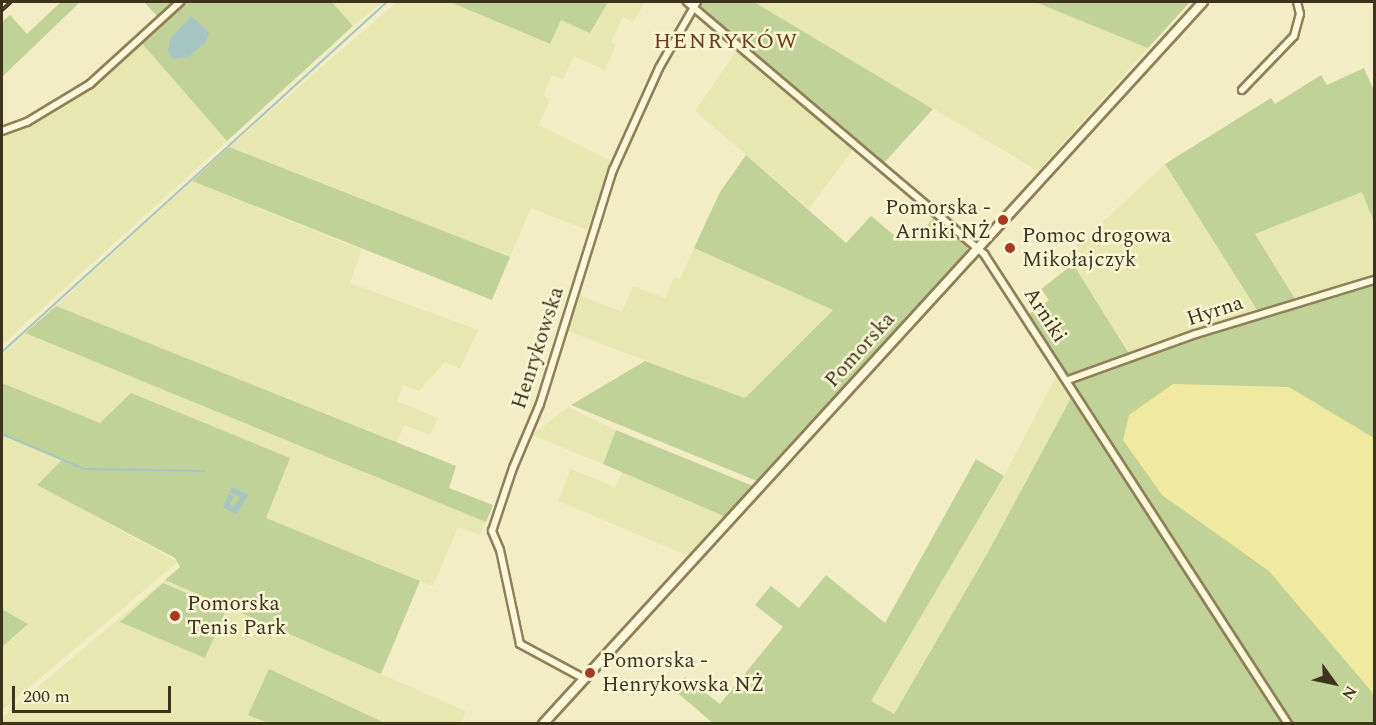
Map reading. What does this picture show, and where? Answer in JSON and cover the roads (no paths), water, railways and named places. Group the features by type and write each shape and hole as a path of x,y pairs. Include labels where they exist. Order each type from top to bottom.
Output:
{"street":[{"path":"2,130 27,122 90,84 180,2"},
{"name":"Arniki","path":"687,2 696,4 977,248 1068,380 1288,723"},
{"name":"Pomorska","path":"543,723 1203,2"},
{"path":"1242,90 1293,36 1300,14 1297,2"},
{"name":"Henrykowska","path":"585,679 520,644 500,550 492,531 513,468 540,404 613,170 659,68 696,4"},
{"name":"Hyrna","path":"1068,380 1196,334 1374,280"}],"water":[{"path":"191,16 209,32 206,42 188,57 173,59 168,51 170,39"},
{"path":"232,487 249,495 236,514 223,507 229,494 234,496 230,505 234,507 240,497 230,492"}],"waterway":[{"path":"2,352 387,2"},
{"path":"2,434 85,469 204,471"}],"railway":[{"path":"2,10 11,2"}],"place":[{"name":"Pomorska - Arniki NŻ","path":"1003,220"},
{"name":"Pomoc drogowa Mikołajczyk","path":"1010,248"},
{"name":"Pomorska Tenis Park","path":"175,616"},
{"name":"Pomorska - Henrykowska NŻ","path":"590,673"}],"district":[{"name":"HENRYKÓW","path":"726,42"}]}
